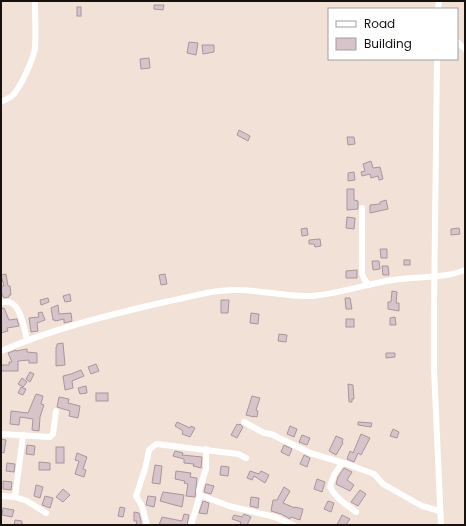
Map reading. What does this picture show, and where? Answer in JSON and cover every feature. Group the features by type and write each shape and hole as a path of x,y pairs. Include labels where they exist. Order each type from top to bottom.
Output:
{"street":[{"path":"1,102 14,94 24,77 35,49 35,1"},
{"path":"437,60 434,369 441,525"},
{"path":"362,208 362,273 364,279 369,285"},
{"path":"1,351 49,332 135,309 207,293 237,290 291,296 310,296 327,294 394,280 448,275 465,270"},
{"path":"1,303 9,301 20,312 27,340"},
{"path":"1,434 50,437 52,436 56,412"},
{"path":"244,422 264,433 271,434 310,453 374,474 383,484 422,506 440,510"},
{"path":"15,497 23,435"},
{"path":"147,525 142,506 136,496 145,470 149,450 156,444 238,454 246,458"},
{"path":"192,525 200,495 199,491 206,469 206,450"},
{"path":"342,463 334,475 330,487 340,501 356,512"},
{"path":"200,495 229,506 275,517 293,525"},
{"path":"1,496 15,497 28,501 46,513"}],"building":[{"path":"154,5 164,5 163,10 154,9"},
{"path":"77,7 81,7 81,16 77,16"},
{"path":"189,42 198,43 196,55 187,53"},
{"path":"202,45 214,45 214,52 203,54"},
{"path":"149,58 150,68 141,69 140,59"},
{"path":"239,130 250,136 248,141 237,135"},
{"path":"347,137 354,137 355,144 348,145"},
{"path":"371,161 373,168 380,167 383,179 379,180 378,176 371,178 370,174 362,176 361,172 365,171 363,164"},
{"path":"354,172 355,180 348,181 348,173"},
{"path":"347,189 354,189 354,200 358,201 358,209 347,210"},
{"path":"386,200 388,209 370,213 370,205 380,204 380,202"},
{"path":"347,217 355,218 354,229 346,228"},
{"path":"307,228 308,235 302,236 301,229"},
{"path":"459,228 460,234 451,235 451,229"},
{"path":"320,239 321,246 315,247 314,244 309,244 309,240"},
{"path":"380,249 387,249 387,258 381,258"},
{"path":"404,260 410,260 410,265 404,265"},
{"path":"372,261 379,261 380,269 373,270"},
{"path":"382,266 388,266 389,275 383,275"},
{"path":"357,270 357,278 346,278 346,271"},
{"path":"6,274 11,295 4,298 2,296 1,286 4,286 1,275"},
{"path":"165,274 167,284 161,285 159,275"},
{"path":"392,291 397,292 396,303 399,303 399,311 388,309 388,302 391,302"},
{"path":"70,294 71,301 65,302 63,296"},
{"path":"48,298 49,302 41,305 40,300"},
{"path":"345,298 350,298 352,309 346,309"},
{"path":"221,300 229,300 228,313 221,313"},
{"path":"58,305 59,314 71,313 72,321 64,323 64,319 53,320 51,308"},
{"path":"4,308 9,320 17,319 19,326 7,328 8,331 1,333 1,309"},
{"path":"42,312 45,320 37,323 38,331 31,332 29,318 39,317 38,313"},
{"path":"251,313 259,314 258,324 250,323"},
{"path":"395,317 396,325 390,325 390,318"},
{"path":"346,319 354,319 354,327 346,327"},
{"path":"279,334 287,335 286,342 278,341"},
{"path":"63,343 65,365 56,366 56,347 57,344"},
{"path":"27,349 27,352 37,353 37,363 29,363 29,360 18,361 18,371 1,371 1,365 9,365 9,362 12,362 8,353 16,350"},
{"path":"386,353 395,353 395,357 386,358"},
{"path":"96,364 99,371 91,374 88,367"},
{"path":"81,370 84,376 72,381 73,388 65,390 63,376"},
{"path":"30,372 34,374 30,382 26,379"},
{"path":"22,378 27,382 23,387 18,384"},
{"path":"348,384 353,385 354,399 352,399 352,402 349,402"},
{"path":"86,386 87,393 80,394 78,388"},
{"path":"21,387 26,389 23,395 18,393"},
{"path":"96,393 108,393 108,401 96,401"},
{"path":"36,394 43,396 41,404 44,405 40,417 39,431 32,430 33,419 20,417 19,425 10,424 11,411 28,413"},
{"path":"252,396 260,398 256,410 258,411 257,417 246,415"},
{"path":"59,397 69,399 68,403 80,406 78,418 69,416 70,411 57,407"},
{"path":"177,422 190,428 191,426 195,428 190,437 182,434 183,431 175,426"},
{"path":"358,422 372,423 371,427 358,425"},
{"path":"237,424 240,424 243,427 237,438 231,435"},
{"path":"290,426 297,429 294,437 287,434"},
{"path":"393,429 399,432 397,438 390,436"},
{"path":"361,434 370,438 361,455 358,453 354,462 347,459 350,451 353,453"},
{"path":"302,435 310,438 307,445 299,442"},
{"path":"336,436 343,439 343,443 336,455 329,451"},
{"path":"1,439 6,440 4,453 1,452"},
{"path":"27,445 35,446 34,455 26,454"},
{"path":"284,445 292,449 289,456 281,452"},
{"path":"56,447 64,447 64,463 56,463"},
{"path":"175,451 183,453 182,455 202,457 201,468 193,466 194,464 184,463 184,459 173,456"},
{"path":"77,453 87,457 83,469 86,470 84,477 75,474 79,461 75,460"},
{"path":"304,455 310,458 307,467 300,464"},
{"path":"39,462 50,463 50,470 39,470"},
{"path":"7,463 15,464 14,472 6,471"},
{"path":"155,465 162,466 160,484 152,483"},
{"path":"221,466 229,467 228,476 220,475"},
{"path":"344,468 352,472 347,480 354,485 350,491 336,484 338,477"},
{"path":"176,471 191,473 190,477 197,478 195,497 186,496 188,484 184,483 185,481 175,479"},
{"path":"250,471 259,474 261,471 269,475 265,483 254,476 252,480 247,478"},
{"path":"317,479 325,482 322,492 314,489"},
{"path":"3,481 12,482 11,490 3,489"},
{"path":"206,484 214,486 211,494 204,492"},
{"path":"36,485 43,487 40,498 34,496"},
{"path":"284,487 290,491 283,503 295,508 303,509 300,520 291,517 290,519 271,511 273,500 277,500"},
{"path":"63,489 70,495 63,502 56,497"},
{"path":"360,490 366,494 358,506 351,502"},
{"path":"163,492 184,495 182,507 160,501"},
{"path":"45,496 53,498 50,508 42,505"},
{"path":"148,496 156,497 154,507 146,505"},
{"path":"251,497 259,498 258,508 250,506"},
{"path":"203,501 209,503 207,514 199,513"},
{"path":"328,501 334,503 331,512 324,509"},
{"path":"120,507 125,508 123,517 118,516"},
{"path":"3,508 14,510 12,517 2,515"},
{"path":"134,512 139,513 141,525 136,525 137,521 134,521"},
{"path":"184,514 189,515 187,525 159,525 162,517 182,521"},
{"path":"244,514 251,517 247,525 240,525 241,522 232,519 234,515 242,517"},
{"path":"342,515 350,519 346,525 337,525"},
{"path":"15,520 22,521 22,525 14,525"}]}
